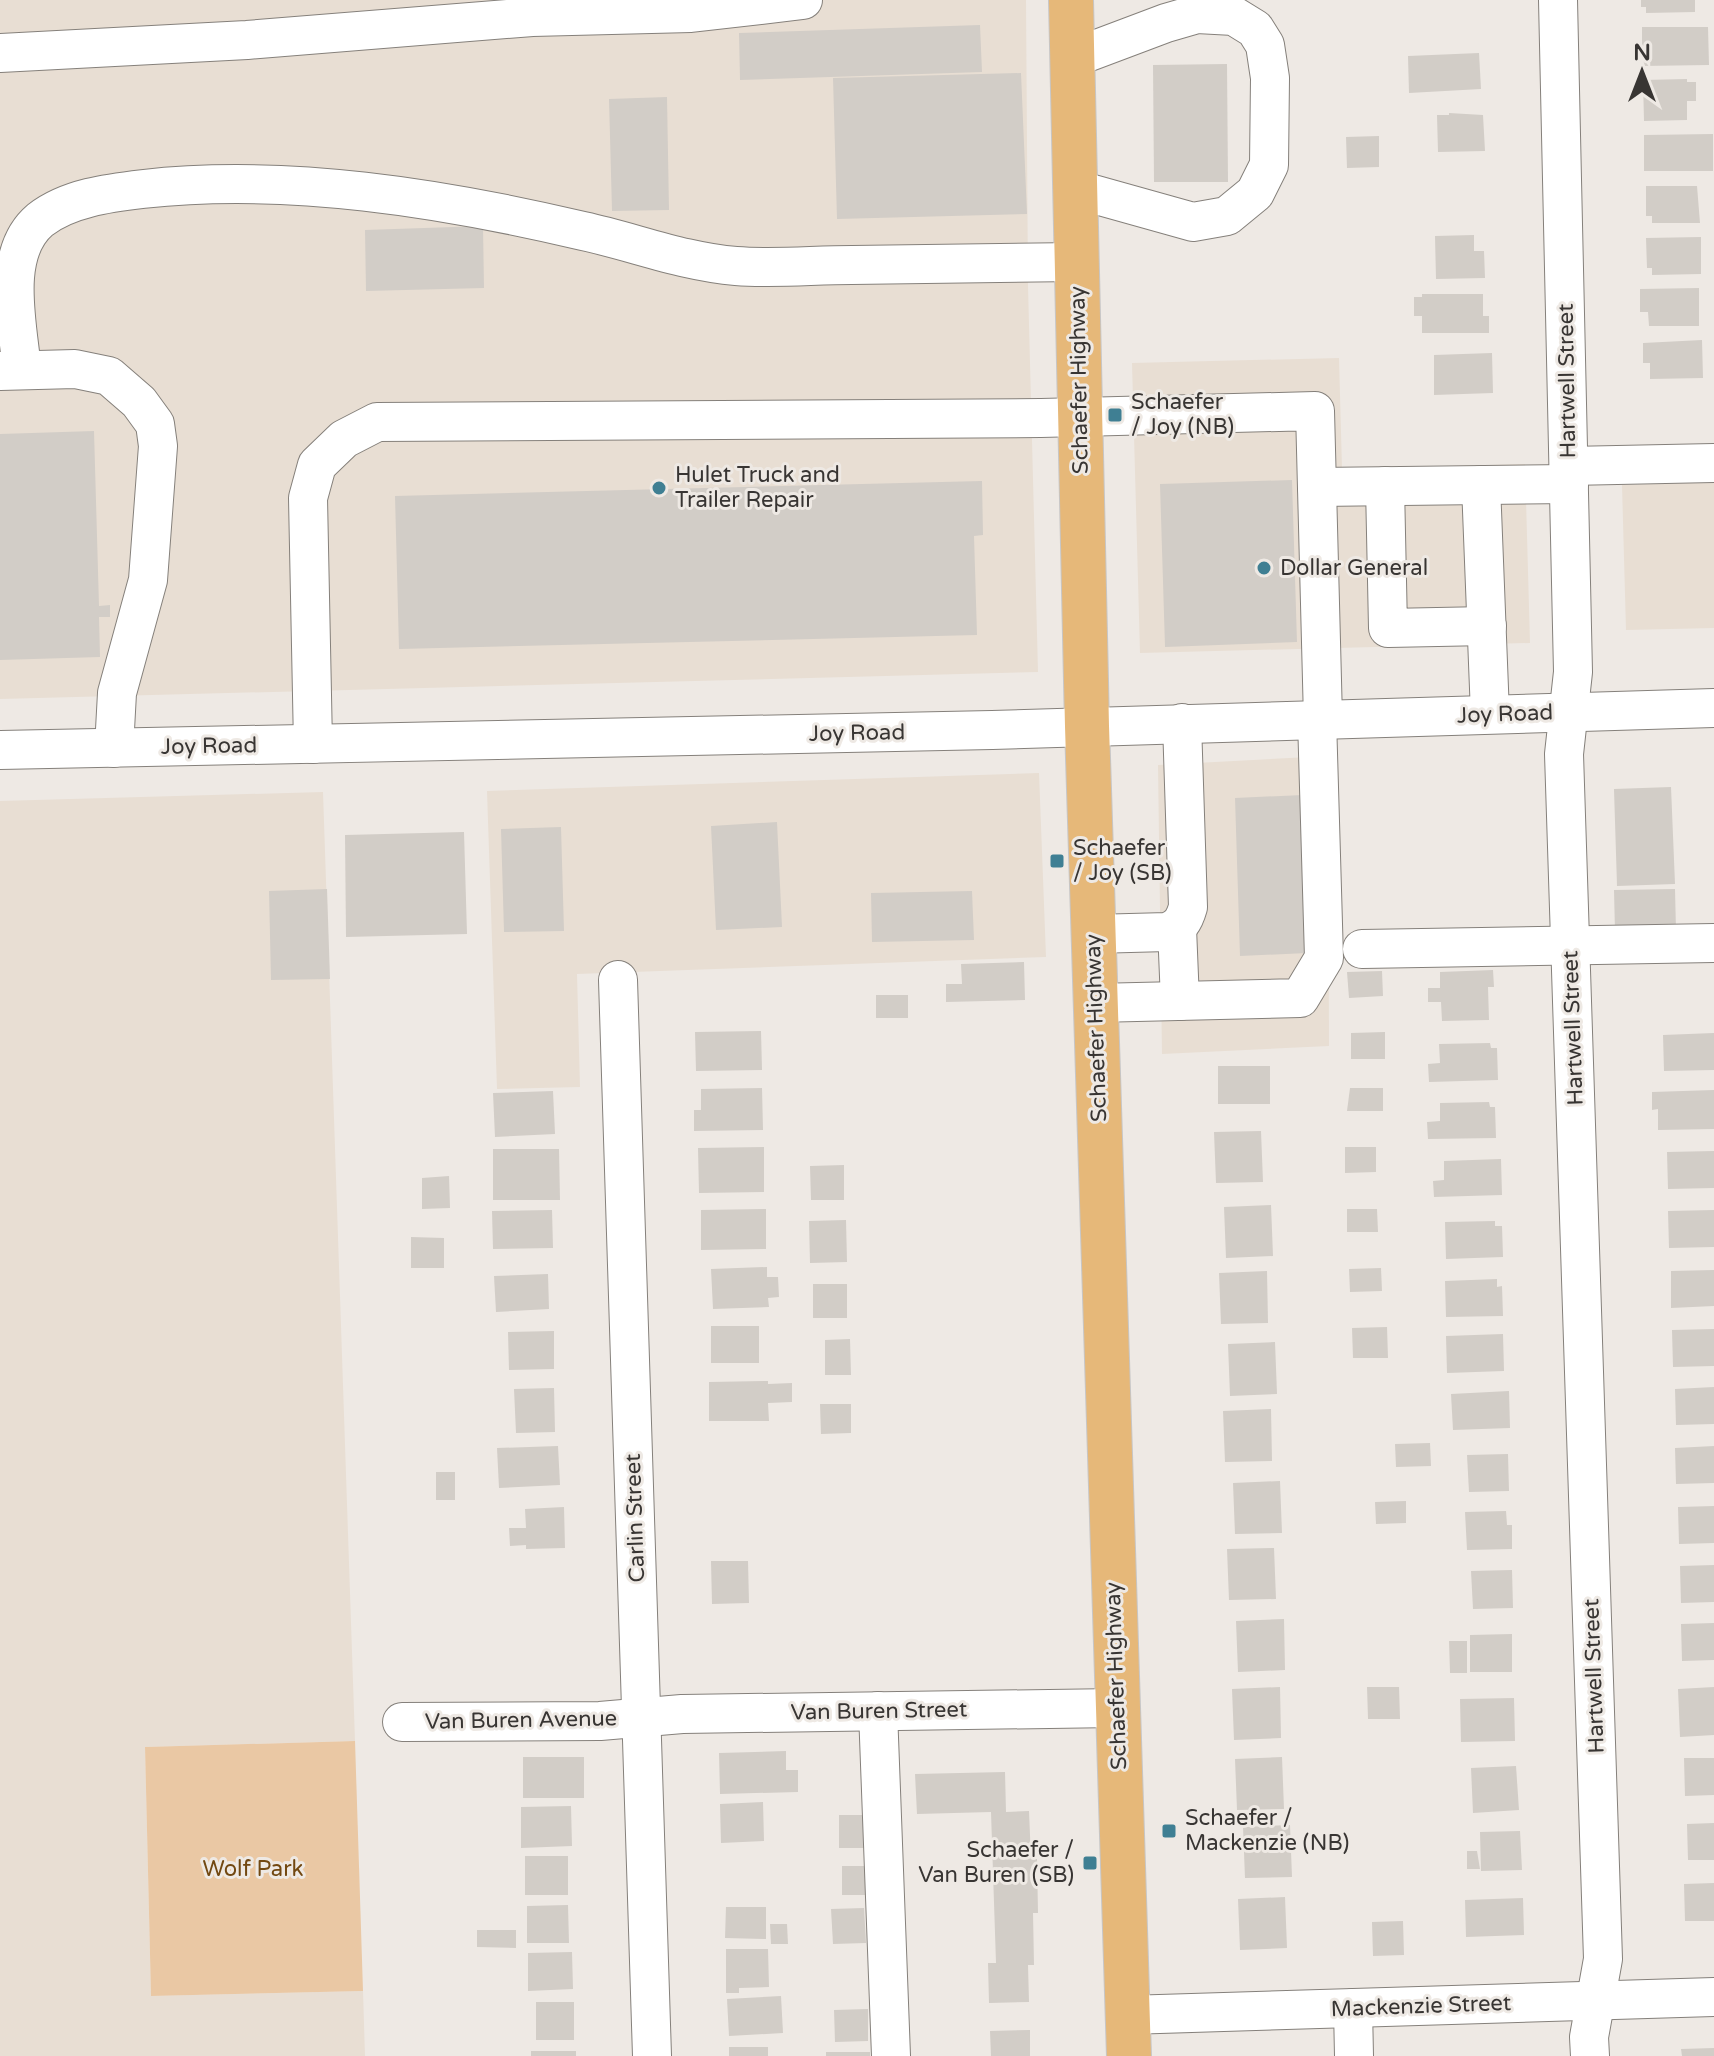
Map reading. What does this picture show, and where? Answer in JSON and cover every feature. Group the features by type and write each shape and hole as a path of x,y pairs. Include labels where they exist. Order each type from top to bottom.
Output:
{"main road":[{"name":"Schaefer Highway","path":"1071,0 1087,726 1128,2035"}],"street":[{"path":"0,53 247,40 532,17 691,13 803,0"},
{"name":"Hartwell Street","path":"1558,0 1573,672 1564,754 1603,1959 1589,2037 1590,2056"},
{"path":"1073,58 1197,14 1234,16 1255,29 1265,45 1270,78 1269,165 1255,193 1227,216 1193,222 1075,189"},
{"path":"114,748 117,693 148,580 158,446 155,424 139,402 109,376 75,369 11,371 14,283 24,239 39,221 67,205 106,193 245,184 446,203 584,231 680,257 737,266 1076,262"},
{"path":"313,744 308,498 317,465 344,439 377,422 1080,417 1315,411 1324,958 1300,998 1095,1003"},
{"path":"1317,487 1481,485 1714,463"},
{"path":"1481,485 1490,714"},
{"path":"1385,486 1388,628 1487,626"},
{"name":"Joy Road","path":"0,750 1087,726 1714,708"},
{"path":"1093,934 1167,932 1177,928 1184,920 1188,907 1182,723"},
{"path":"1177,928 1180,1001"},
{"path":"1362,949 1714,943"},
{"name":"Carlin Street","path":"618,980 652,2056"},
{"name":"Van Buren Street","path":"641,1718 682,1714 1116,1708"},
{"path":"878,1711 891,2056"},
{"name":"Van Buren Avenue","path":"402,1722 641,1718"},
{"name":"Mackenzie Street","path":"1128,2035 1353,2008 1714,1997"},
{"path":"1353,2008 1354,2056"}],"shaded area":[{"path":"0,0 1026,0 1028,286 1038,672 0,699"},
{"path":"1339,358 1342,469 1525,464 1530,643 1140,653 1132,363"},
{"path":"1714,482 1714,628 1626,630 1622,485"},
{"path":"1328,756 1329,1046 1162,1054 1158,765"},
{"path":"1039,773 1046,957 577,974 580,1087 497,1089 487,791"},
{"path":"323,792 355,1741 145,1747 151,1996 363,1991 365,2056 0,2056 0,801"}],"green space":[{"name":"Wolf Park","path":"355,1741 363,1991 151,1996 145,1747"}],"building":[{"path":"1641,0 1695,0 1695,12 1646,13 1646,7 1641,7"},
{"path":"980,25 982,72 740,80 739,33"},
{"path":"1642,27 1708,27 1709,65 1642,66"},
{"path":"1479,53 1481,89 1409,93 1408,56"},
{"path":"1227,64 1228,182 1154,182 1153,65"},
{"path":"1021,73 1027,214 837,219 833,78"},
{"path":"1687,79 1687,82 1696,82 1696,101 1687,101 1687,120 1644,121 1643,80"},
{"path":"667,97 669,210 612,211 609,99"},
{"path":"1437,115 1483,115 1485,151 1438,152"},
{"path":"1713,134 1713,171 1644,171 1644,135"},
{"path":"1379,136 1379,167 1347,168 1346,137"},
{"path":"1646,186 1697,186 1700,223 1652,223 1652,216 1646,216"},
{"path":"483,226 484,288 366,291 365,230"},
{"path":"1474,235 1474,251 1484,251 1485,278 1436,279 1435,236"},
{"path":"1701,237 1701,274 1652,275 1652,268 1647,268 1646,238"},
{"path":"1699,288 1699,326 1649,326 1648,312 1640,312 1640,289"},
{"path":"1422,294 1483,294 1483,316 1489,316 1489,333 1422,333 1422,316 1414,316 1414,297 1422,297"},
{"path":"1702,340 1703,378 1650,379 1650,363 1643,363 1643,343"},
{"path":"1492,353 1493,393 1434,395 1434,355"},
{"path":"94,431 99,606 110,605 110,617 99,617 100,657 0,660 0,434"},
{"path":"1292,480 1297,642 1165,647 1160,484"},
{"path":"982,481 983,535 974,536 977,635 399,649 395,496"},
{"path":"1671,787 1675,884 1617,886 1614,789"},
{"path":"1303,795 1307,953 1240,956 1235,798"},
{"path":"777,822 782,927 716,930 711,826"},
{"path":"561,827 564,931 504,932 501,829"},
{"path":"464,832 467,934 346,937 345,835"},
{"path":"327,889 330,979 271,980 269,891"},
{"path":"1675,889 1676,931 1615,932 1614,890"},
{"path":"972,891 974,940 872,942 871,893"},
{"path":"1024,962 1025,1000 946,1002 946,984 962,984 961,964"},
{"path":"1493,970 1494,987 1488,987 1489,1020 1442,1021 1441,1002 1428,1002 1428,988 1440,988 1440,972"},
{"path":"1382,971 1383,996 1349,998 1347,972"},
{"path":"876,995 908,995 908,1018 876,1018"},
{"path":"761,1031 762,1070 696,1071 695,1032"},
{"path":"1385,1032 1385,1059 1351,1059 1351,1033"},
{"path":"1714,1033 1714,1070 1664,1071 1663,1035"},
{"path":"1490,1043 1491,1048 1497,1048 1498,1080 1429,1082 1428,1064 1440,1063 1439,1044"},
{"path":"1218,1066 1270,1066 1270,1104 1218,1104"},
{"path":"762,1088 763,1130 694,1131 694,1110 701,1110 701,1089"},
{"path":"1350,1088 1383,1088 1383,1111 1347,1111"},
{"path":"1714,1090 1714,1129 1658,1130 1658,1109 1652,1110 1652,1092"},
{"path":"553,1091 555,1134 495,1137 493,1093"},
{"path":"1489,1102 1490,1107 1495,1107 1496,1138 1428,1139 1427,1122 1440,1121 1440,1103"},
{"path":"1261,1131 1263,1182 1216,1183 1214,1132"},
{"path":"764,1147 764,1192 699,1193 698,1148"},
{"path":"1345,1147 1376,1147 1376,1172 1345,1173"},
{"path":"493,1149 559,1149 560,1200 493,1200"},
{"path":"1714,1151 1714,1188 1668,1189 1667,1152"},
{"path":"1501,1159 1502,1195 1434,1197 1433,1181 1444,1180 1444,1161"},
{"path":"844,1165 844,1200 811,1200 810,1166"},
{"path":"449,1176 450,1208 422,1209 422,1178"},
{"path":"1271,1205 1273,1256 1226,1258 1224,1207"},
{"path":"766,1209 766,1249 701,1250 701,1210"},
{"path":"1347,1209 1377,1209 1378,1232 1347,1232"},
{"path":"552,1210 553,1248 493,1249 492,1211"},
{"path":"1714,1210 1714,1247 1669,1248 1668,1211"},
{"path":"846,1220 847,1262 810,1263 809,1221"},
{"path":"1495,1221 1495,1226 1502,1226 1503,1257 1446,1259 1445,1222"},
{"path":"411,1237 444,1238 444,1268 411,1268"},
{"path":"767,1267 767,1277 778,1277 779,1297 768,1298 769,1307 713,1309 711,1269"},
{"path":"1381,1268 1382,1291 1350,1292 1349,1269"},
{"path":"1714,1270 1714,1306 1671,1308 1671,1271"},
{"path":"1267,1271 1268,1323 1221,1324 1219,1273"},
{"path":"548,1274 549,1309 496,1312 494,1276"},
{"path":"1497,1279 1497,1287 1502,1286 1503,1316 1446,1317 1445,1281"},
{"path":"813,1284 847,1284 847,1318 813,1318"},
{"path":"711,1326 759,1326 759,1363 711,1363"},
{"path":"1387,1327 1388,1358 1353,1358 1352,1328"},
{"path":"1714,1329 1714,1366 1673,1367 1672,1330"},
{"path":"554,1331 554,1369 509,1370 508,1332"},
{"path":"1503,1334 1504,1371 1447,1373 1446,1336"},
{"path":"850,1339 851,1375 825,1375 825,1340"},
{"path":"1275,1342 1277,1394 1230,1396 1228,1344"},
{"path":"768,1381 768,1384 792,1383 792,1402 768,1403 769,1421 709,1421 709,1382"},
{"path":"1714,1387 1714,1424 1676,1425 1675,1389"},
{"path":"554,1388 555,1432 516,1433 514,1389"},
{"path":"1509,1391 1510,1428 1453,1430 1451,1394"},
{"path":"820,1404 851,1404 851,1433 821,1434"},
{"path":"1271,1409 1272,1461 1225,1462 1223,1411"},
{"path":"1430,1443 1431,1466 1396,1467 1395,1444"},
{"path":"558,1446 560,1485 499,1488 497,1448"},
{"path":"1714,1446 1714,1483 1676,1484 1675,1448"},
{"path":"1508,1454 1509,1491 1469,1492 1467,1455"},
{"path":"436,1472 455,1472 455,1500 436,1500"},
{"path":"1280,1481 1282,1533 1235,1534 1233,1483"},
{"path":"1406,1501 1406,1523 1376,1524 1375,1502"},
{"path":"1714,1506 1714,1543 1679,1544 1678,1507"},
{"path":"564,1507 565,1548 526,1549 526,1545 510,1546 509,1528 526,1528 525,1509"},
{"path":"1506,1511 1507,1525 1512,1525 1512,1549 1467,1550 1465,1512"},
{"path":"1274,1548 1276,1599 1229,1600 1227,1549"},
{"path":"711,1561 748,1561 749,1603 712,1604"},
{"path":"1714,1565 1714,1602 1681,1603 1680,1566"},
{"path":"1512,1570 1513,1608 1473,1609 1471,1571"},
{"path":"1284,1619 1285,1670 1238,1672 1236,1621"},
{"path":"1714,1623 1714,1660 1682,1661 1681,1624"},
{"path":"1512,1634 1512,1672 1470,1672 1470,1635"},
{"path":"1449,1641 1467,1641 1467,1673 1450,1673"},
{"path":"1280,1687 1281,1738 1234,1740 1232,1689"},
{"path":"1367,1687 1399,1687 1400,1719 1368,1719"},
{"path":"1714,1687 1714,1735 1680,1737 1678,1689"},
{"path":"1514,1698 1515,1741 1461,1742 1460,1699"},
{"path":"786,1751 786,1770 798,1770 798,1792 720,1794 719,1753"},
{"path":"523,1757 584,1757 584,1798 523,1798"},
{"path":"1282,1757 1284,1809 1237,1810 1235,1759"},
{"path":"1684,1758 1714,1758 1714,1795 1685,1796"},
{"path":"1516,1766 1519,1810 1473,1813 1471,1768"},
{"path":"1005,1772 1006,1812 1029,1811 1031,1859 1037,1859 1038,1913 1033,1913 1034,1965 1028,1965 1029,2002 989,2003 988,1963 996,1963 991,1812 917,1814 915,1774"},
{"path":"763,1802 764,1841 721,1843 720,1804"},
{"path":"571,1806 572,1846 521,1848 521,1807"},
{"path":"839,1815 864,1815 865,1848 839,1848"},
{"path":"1714,1823 1714,1860 1688,1860 1687,1824"},
{"path":"1290,1825 1292,1877 1245,1878 1243,1827"},
{"path":"1520,1831 1522,1870 1481,1871 1480,1832"},
{"path":"1467,1851 1477,1851 1480,1869 1467,1869"},
{"path":"525,1856 568,1856 568,1895 525,1895"},
{"path":"842,1866 866,1866 866,1895 842,1895"},
{"path":"1714,1883 1714,1921 1685,1921 1684,1884"},
{"path":"1285,1897 1287,1948 1240,1950 1238,1899"},
{"path":"1523,1898 1524,1935 1466,1937 1465,1900"},
{"path":"568,1905 569,1943 527,1943 527,1906"},
{"path":"726,1907 766,1907 766,1939 725,1938"},
{"path":"864,1908 866,1943 833,1944 831,1909"},
{"path":"1403,1921 1404,1955 1373,1956 1372,1922"},
{"path":"770,1924 787,1924 788,1944 771,1944"},
{"path":"477,1930 516,1930 516,1948 477,1947"},
{"path":"726,1949 768,1949 769,1987 739,1988 739,1993 726,1993"},
{"path":"572,1952 573,1989 528,1991 528,1953"},
{"path":"781,1996 783,2033 729,2036 727,1999"},
{"path":"536,2002 574,2002 574,2040 536,2040"},
{"path":"868,2009 868,2041 835,2042 834,2010"},
{"path":"1030,2030 1030,2056 991,2056 990,2031"},
{"path":"729,2047 768,2047 768,2056 729,2056"},
{"path":"1714,2048 1714,2056 1682,2056 1681,2049"},
{"path":"531,2051 576,2051 576,2056 531,2056"},
{"path":"826,2052 870,2052 870,2056 826,2056"}],"place":[{"name":"Schaefer / Joy (NB)","path":"1115,415"},
{"name":"Hulet Truck and Trailer Repair","path":"659,488"},
{"name":"Dollar General","path":"1264,568"},
{"name":"Schaefer / Joy (SB)","path":"1057,861"},
{"name":"Schaefer / Mackenzie (NB)","path":"1169,1831"},
{"name":"Schaefer / Van Buren (SB)","path":"1090,1863"}]}
